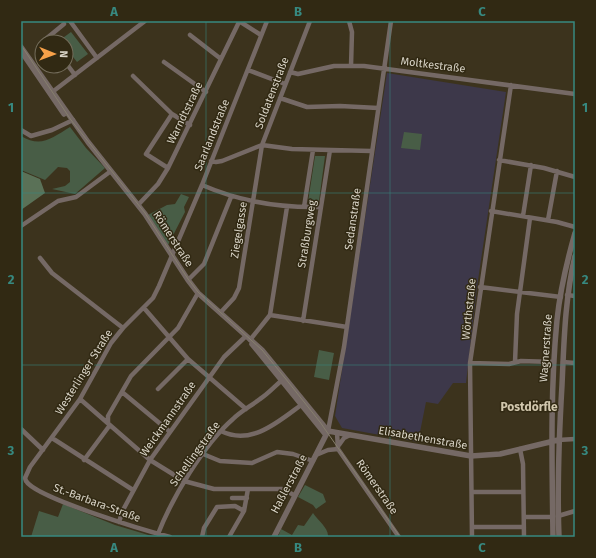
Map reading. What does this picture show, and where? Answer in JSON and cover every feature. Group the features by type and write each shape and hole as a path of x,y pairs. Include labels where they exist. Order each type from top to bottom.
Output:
{"street":[{"path":"70,21 97,58"},
{"path":"51,92 145,21"},
{"path":"239,21 261,35"},
{"name":"Warndtstraße","path":"138,205 158,184 168,168 239,21"},
{"name":"Saarlandstraße","path":"171,254 212,161 267,21"},
{"name":"Soldatenstraße","path":"212,161 222,161 262,145 310,21"},
{"path":"349,21 352,32 351,66"},
{"name":"Sedanstraße","path":"327,433 347,327 391,21"},
{"path":"52,34 64,24"},
{"path":"190,35 220,60"},
{"name":"Römerstraße","path":"21,47 51,92"},
{"name":"Römerstraße","path":"21,51 71,120 138,205 198,293 262,350 319,423"},
{"path":"164,62 206,92"},
{"name":"Moltkestraße","path":"290,72 298,74 327,68 351,66 385,68 575,94"},
{"path":"248,70 285,84"},
{"path":"133,76 172,114 190,125"},
{"name":"Wörthstraße","path":"472,537 470,363 475,337 480,287 491,211 511,85"},
{"path":"280,98 307,107 340,106 378,108"},
{"path":"168,168 146,154 172,114"},
{"path":"21,130 32,136 52,130 71,120"},
{"path":"262,145 314,150 371,152"},
{"name":"Ziegelgasse","path":"221,312 234,298 239,288 262,145"},
{"name":"Straßburgweg","path":"304,207 314,150"},
{"name":"Straßburgweg","path":"303,321 330,150"},
{"path":"499,160 531,165 575,177"},
{"path":"523,216 531,165"},
{"path":"21,226 58,201 76,197 111,170"},
{"path":"548,220 556,171"},
{"path":"202,185 232,197 252,201 287,207 321,207"},
{"path":"188,280 204,264 232,197"},
{"path":"287,207 270,315 347,327"},
{"path":"491,211 548,220 575,227"},
{"path":"515,362 520,292 530,218"},
{"name":"Wagnerstraße","path":"559,537 556,516 552,441 554,362 557,320 575,233"},
{"name":"Westerlinger Straße","path":"24,482 30,467 80,399 111,343 123,328 144,308 159,286 171,254"},
{"name":"Wagnerstraße","path":"553,537 556,516 558,440 567,295 575,256"},
{"path":"40,258 52,273 123,328"},
{"path":"480,287 561,298"},
{"path":"84,460 109,423 108,416 138,368 183,321 198,293"},
{"path":"567,295 575,296"},
{"path":"144,308 188,359 246,409"},
{"name":"Weickmannstraße","path":"119,522 133,490 150,460 170,431 224,357 248,338 270,315"},
{"name":"Römerstraße","path":"248,338 258,353 301,405 319,423"},
{"path":"158,389 188,359"},
{"path":"470,363 575,363"},
{"name":"Schellingstraße","path":"158,534 166,513 184,481 221,431 233,418 281,381"},
{"path":"122,392 170,431"},
{"path":"80,399 150,460 184,481 214,489 276,488 282,489 294,495"},
{"path":"221,431 236,436 244,436 263,431 301,405"},
{"path":"319,423 327,433"},
{"path":"21,429 43,450"},
{"name":"Elisabethenstraße","path":"327,433 338,433 471,456 500,454 558,440"},
{"name":"Haßlerstraße","path":"274,537 294,495 327,433"},
{"path":"338,433 338,448"},
{"path":"338,448 342,440 350,435"},
{"path":"52,438 84,460 133,490"},
{"path":"558,440 575,439"},
{"path":"316,455 338,448"},
{"name":"Römerstraße","path":"338,448 399,537"},
{"path":"520,449 523,464 524,537"},
{"path":"203,454 220,461 252,463 277,452 293,454 313,461"},
{"name":"St.-Barbara-Straße","path":"24,482 33,489 119,522 170,537"},
{"path":"229,537 244,510 248,489"},
{"path":"472,492 523,492"},
{"path":"232,498 247,498"},
{"path":"202,537 204,528 217,507 235,506 244,510"},
{"path":"524,518 556,516 575,511"},
{"path":"472,527 524,526"}],"shaded area":[{"path":"387,73 506,92 477,287 466,383 453,383 438,404 426,402 418,442 342,428 335,416"}],"green space":[{"path":"74,36 88,54 77,62 74,58"},
{"path":"70,127 86,148 105,168 75,194 52,189 65,186 70,182 70,171 67,168 58,167 45,180 21,170 21,136 28,140 41,141 52,138"},
{"path":"404,132 422,134 420,150 401,148"},
{"path":"315,156 325,156 319,201 308,202"},
{"path":"21,171 40,179 45,193 21,210"},
{"path":"181,194 189,197 184,207 185,212 168,245 148,215 167,205 175,204"},
{"path":"319,350 334,353 329,380 314,377"},
{"path":"305,485 323,494 326,502 316,509 313,505 298,497"},
{"path":"63,504 115,525 155,537 31,537 39,511 58,517"},
{"path":"313,513 327,531 328,537 278,537 281,529 292,535 298,525 304,526"}],"tram line":[{"path":"21,45 71,120 145,213 198,292 262,350 320,422 400,537"}],"district":[{"name":"Postdörfle","path":"529,407"}]}
